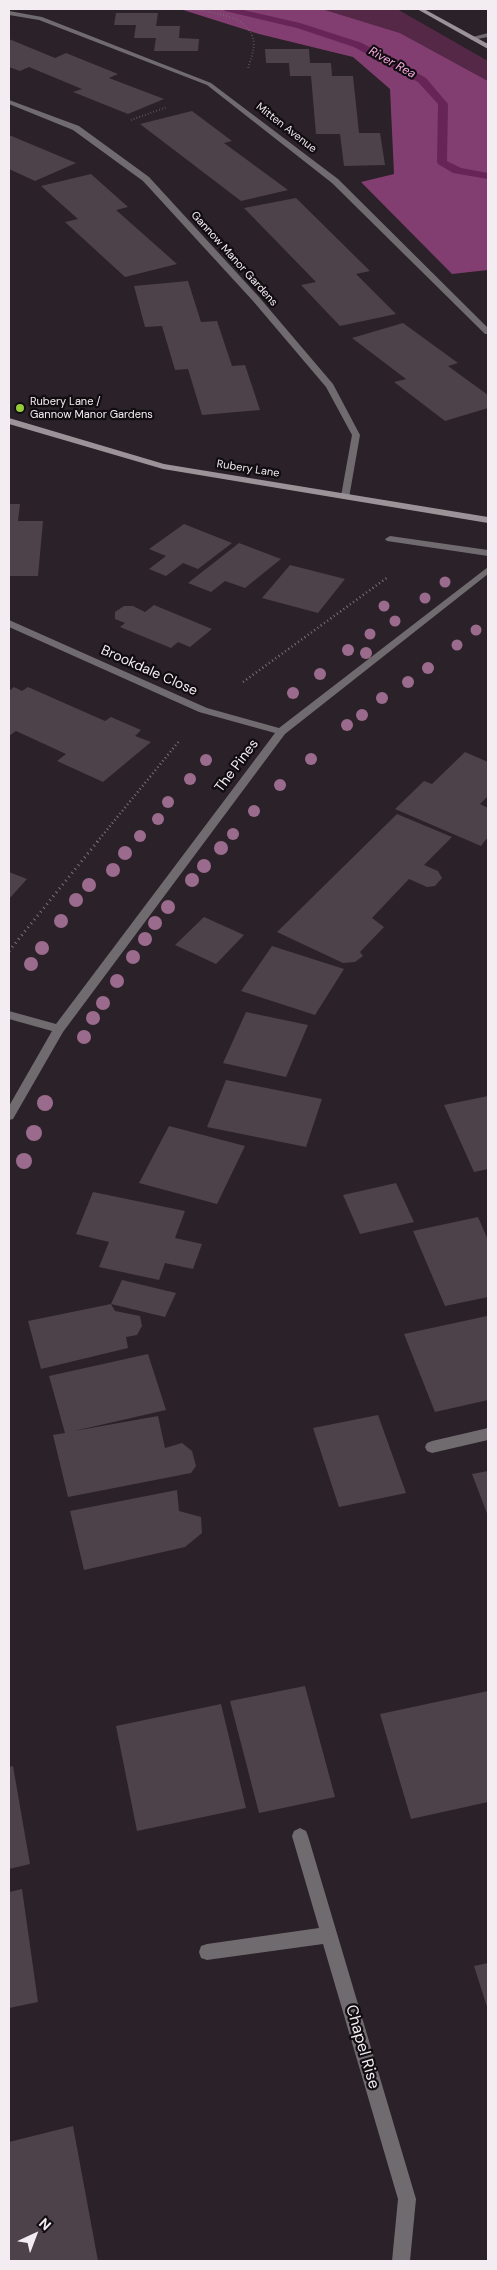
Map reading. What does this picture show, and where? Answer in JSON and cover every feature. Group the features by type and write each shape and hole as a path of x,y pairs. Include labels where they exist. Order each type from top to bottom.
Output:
{"street":[{"path":"23,15 32,9"},
{"path":"420,9 488,47"},
{"name":"Mitten Avenue","path":"9,13 49,22 210,84 335,181 488,332"},
{"path":"472,38 488,35"},
{"name":"Gannow Manor Gardens","path":"9,102 76,128 146,179 256,299 330,386 356,435 346,496"},
{"name":"Rubery Lane","path":"9,421 163,466 488,520"},
{"path":"390,538 488,553"},
{"name":"The Pines","path":"9,1116 59,1029 281,732 488,570"},
{"name":"Brookdale Close","path":"9,623 203,710 281,732"},
{"path":"9,1015 59,1029"},
{"path":"432,1447 488,1434"},
{"name":"Chapel Rise","path":"300,1836 407,2199 401,2261"},
{"path":"207,1952 329,1935"}],"path":[{"path":"188,9 225,15 245,26 253,37 253,48 238,106"},
{"path":"88,136 216,89"}],"shaded area":[{"path":"180,9 322,9 400,33 488,81 488,270 452,274 361,182 394,174 390,89 353,57 259,34"},
{"path":"322,9 397,9 488,61 488,81 400,33"}],"building":[{"path":"116,13 158,13 156,26 180,26 179,38 199,39 198,51 154,51 156,38 134,38 136,25 114,25"},
{"path":"9,39 55,58 66,53 118,74 109,78 164,99 128,114 73,92 82,89 29,67 20,71 9,67"},
{"path":"265,49 309,49 310,63 331,63 332,76 353,76 359,133 380,133 385,165 344,166 340,134 316,134 311,76 290,76 289,63 266,63"},
{"path":"192,111 232,141 224,143 288,190 241,201 140,124"},
{"path":"9,135 76,163 35,181 9,169"},
{"path":"91,174 128,207 116,210 177,264 125,277 65,222 78,219 41,186"},
{"path":"296,198 370,271 356,274 396,314 340,326 301,285 316,282 244,208"},
{"path":"188,281 201,322 217,321 232,366 245,365 260,410 202,415 188,369 175,370 162,326 145,327 134,286"},
{"path":"403,323 458,363 448,366 488,395 488,408 445,421 394,382 406,379 352,338"},
{"path":"9,504 20,504 18,521 43,521 38,576 9,576"},
{"path":"184,524 232,543 198,569 183,563 166,576 149,569 166,556 149,549"},
{"path":"239,543 281,559 245,588 225,581 211,592 188,583"},
{"path":"290,565 345,579 318,613 262,598"},
{"path":"154,605 212,629 190,647 178,642 171,648 120,627 125,623 115,619 115,612 124,606 133,606 145,612"},
{"path":"14,687 22,691 28,687 105,721 111,717 141,730 135,736 151,742 103,782 57,761 66,754 16,731 9,736 9,691"},
{"path":"465,752 488,762 488,796 480,804 488,808 488,837 481,846 395,809 424,781 432,784"},
{"path":"397,814 452,837 424,865 438,871 442,878 435,886 427,887 409,879 372,918 384,927 360,952 363,956 355,962 343,963 277,932"},
{"path":"9,872 27,879 9,899"},
{"path":"204,917 244,935 216,964 175,945"},
{"path":"272,946 344,969 315,1015 241,991"},
{"path":"246,1012 308,1025 286,1077 223,1063"},
{"path":"226,1080 322,1099 306,1147 207,1127"},
{"path":"488,1096 488,1169 474,1172 444,1105"},
{"path":"169,1126 245,1146 217,1204 139,1183"},
{"path":"396,1183 414,1222 360,1234 343,1195"},
{"path":"93,1192 185,1211 175,1238 202,1244 193,1269 165,1263 159,1280 99,1267 109,1242 76,1234"},
{"path":"478,1217 488,1240 488,1297 445,1306 413,1231"},
{"path":"122,1280 176,1293 165,1317 111,1304"},
{"path":"111,1304 115,1311 140,1316 142,1326 137,1335 126,1337 128,1348 41,1369 28,1321"},
{"path":"487,1316 488,1400 435,1412 404,1334"},
{"path":"148,1354 166,1410 74,1431 158,1416 165,1448 182,1443 192,1451 196,1466 191,1473 68,1497 53,1435 65,1433 49,1376"},
{"path":"378,1415 406,1493 339,1507 313,1428"},
{"path":"488,1471 488,1516 472,1474"},
{"path":"177,1490 179,1511 201,1517 202,1533 185,1547 84,1570 70,1511"},
{"path":"305,1686 335,1797 259,1813 230,1701"},
{"path":"488,1691 488,1802 411,1819 380,1714"},
{"path":"221,1704 246,1808 137,1831 116,1726"},
{"path":"13,1766 30,1864 9,1869 9,1767"},
{"path":"22,1889 38,2002 9,2008 9,1892"},
{"path":"488,1963 488,2010 474,1966"},
{"path":"73,2126 98,2261 9,2261 9,2142"}],"waterway":[{"name":"River Rea","path":"228,9 300,26 358,45 422,80 443,104 442,162 457,171 488,176"}],"place":[{"name":"Rubery Lane / Gannow Manor Gardens","path":"20,408"}]}
